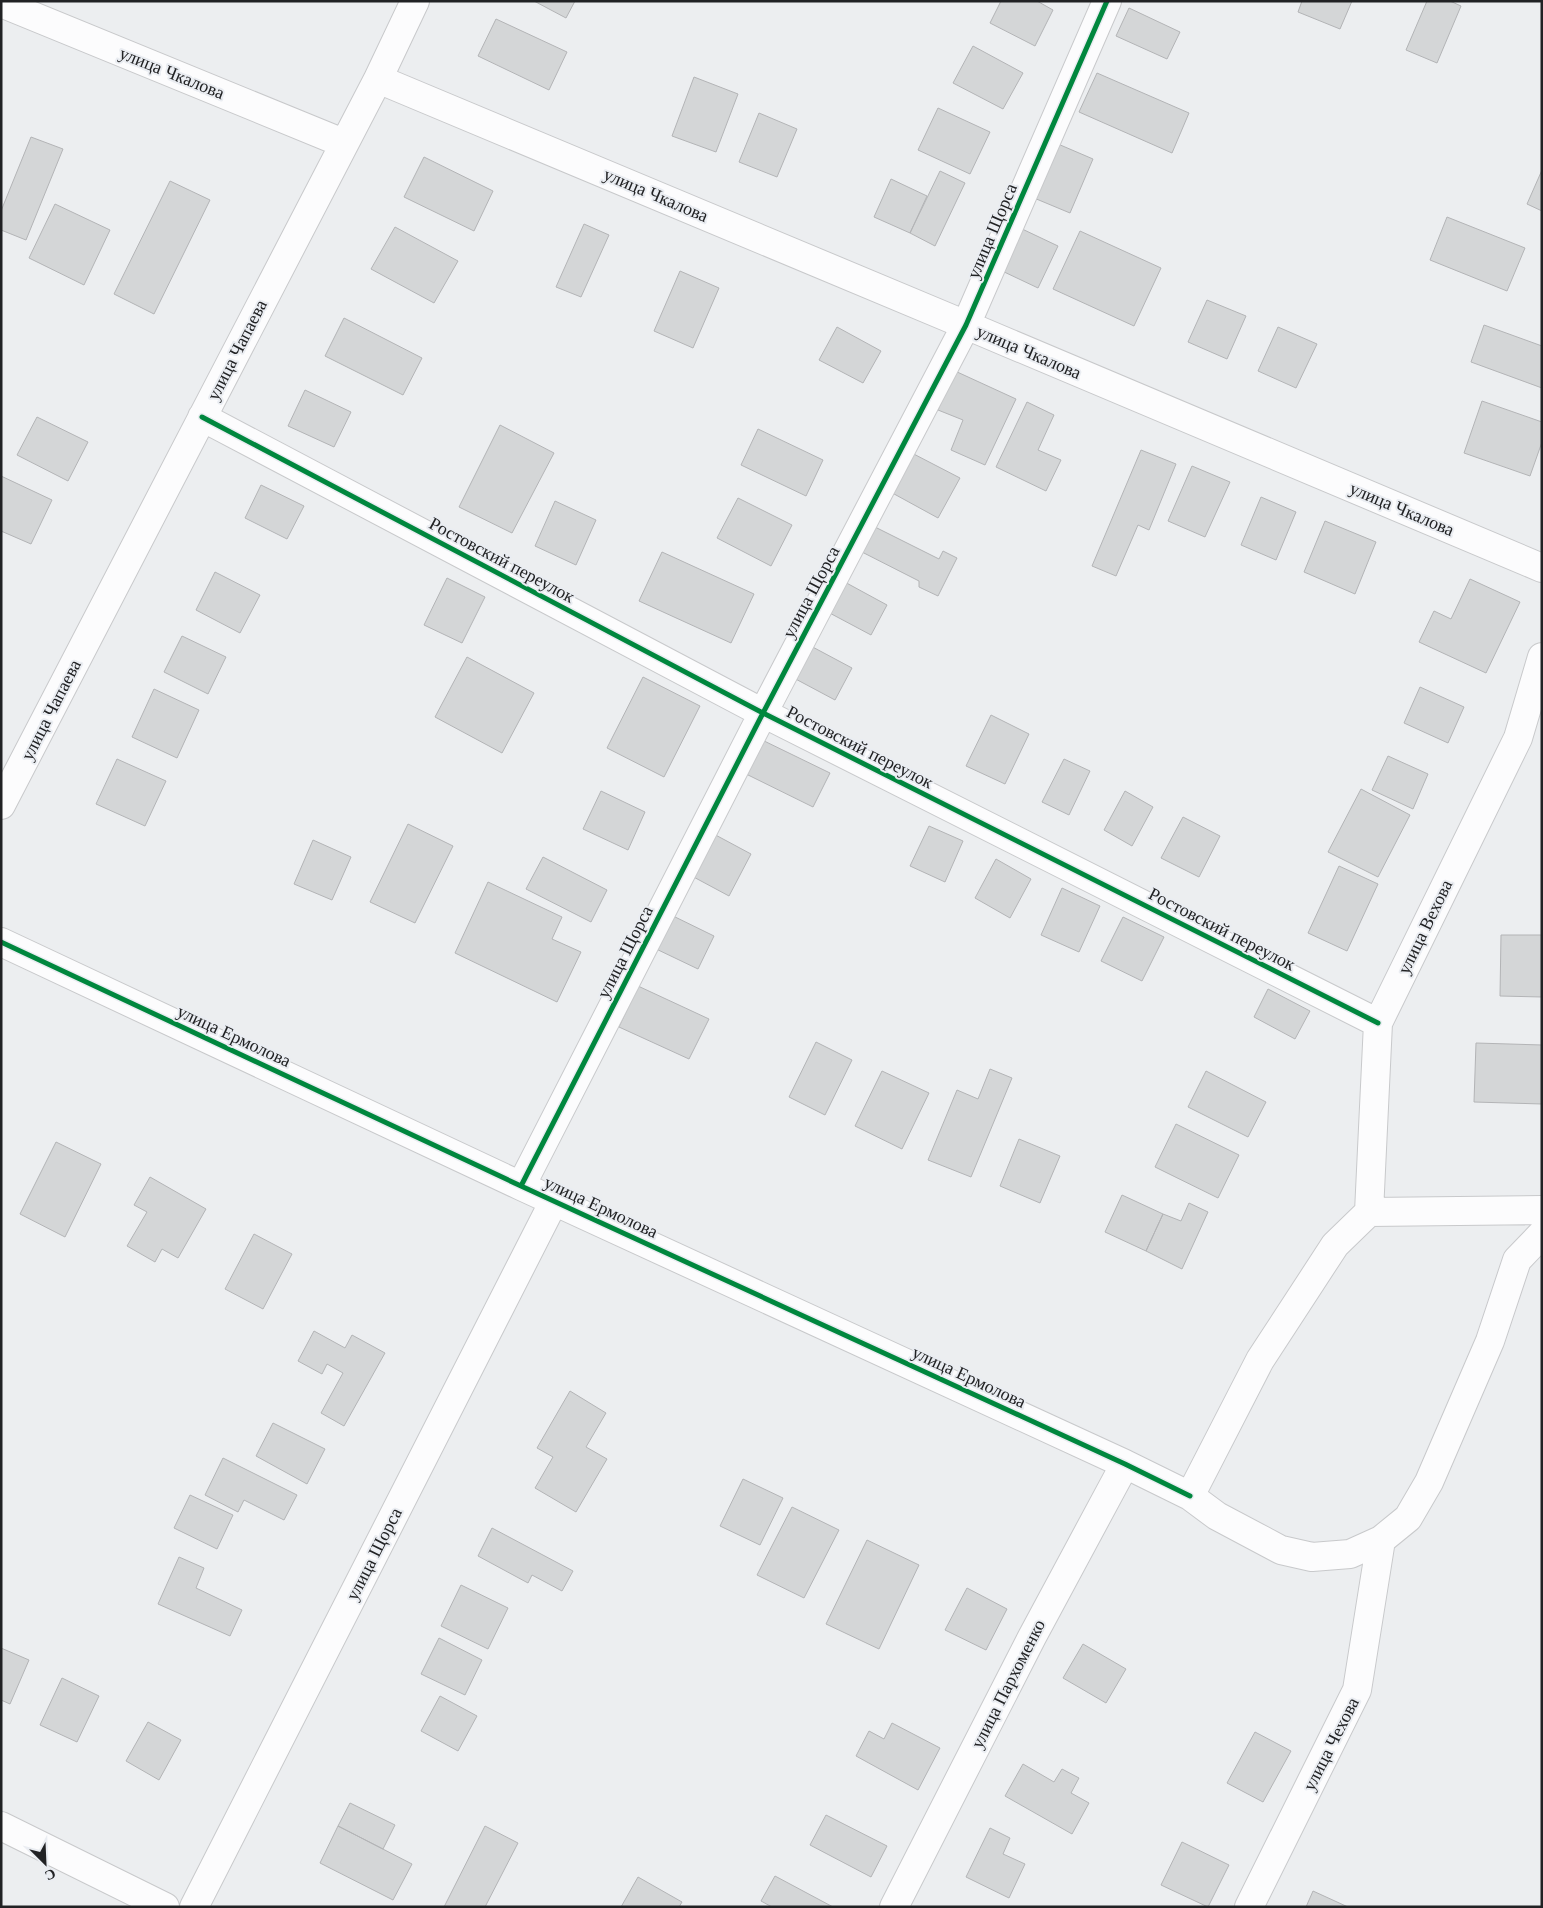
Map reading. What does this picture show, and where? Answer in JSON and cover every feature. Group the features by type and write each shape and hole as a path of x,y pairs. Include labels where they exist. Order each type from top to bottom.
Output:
{"street":[{"name":"улица Чапаева","path":"1,805 378,79 415,1"},
{"name":"улица Щорса","path":"521,1186 763,713 966,325 1107,1"},
{"name":"улица Чкалова","path":"1,3 344,143"},
{"name":"улица Чкалова","path":"378,79 1542,568"},
{"name":"Ростовский переулок","path":"202,417 763,713 1378,1023"},
{"name":"улица Вехова","path":"1369,1212 1378,1023 1518,738 1542,656"},
{"name":"улица Ермолова","path":"1,942 521,1186 1126,1464 1190,1496 1217,1516 1282,1550 1312,1557 1350,1554 1381,1540 1408,1518 1429,1482 1490,1341 1517,1260 1542,1234"},
{"name":"улица Щорса","path":"194,1907 554,1201"},
{"path":"1190,1496 1260,1360 1335,1245 1369,1212 1542,1210"},
{"name":"улица Пархоменко","path":"894,1907 1032,1637 1126,1464"},
{"name":"улица Чехова","path":"1249,1907 1357,1690 1381,1540"},
{"path":"1,1826 165,1907"}],"building":[{"path":"534,1 575,1 566,18"},
{"path":"1001,1 1037,1 1053,10 1035,46 990,23"},
{"path":"1302,1 1352,1 1340,29 1298,12"},
{"path":"1427,1 1450,1 1461,6 1437,63 1406,50"},
{"path":"1129,8 1180,32 1167,59 1116,36"},
{"path":"496,19 567,52 549,90 478,56"},
{"path":"973,46 1023,73 1003,109 953,83"},
{"path":"1097,73 1189,113 1172,153 1079,112"},
{"path":"694,77 738,94 716,152 672,136"},
{"path":"938,108 990,132 970,174 918,150"},
{"path":"759,113 797,129 777,177 739,162"},
{"path":"31,137 63,149 26,240 1,230 1,211"},
{"path":"1058,144 1093,159 1070,213 1034,198"},
{"path":"424,157 493,191 474,231 404,197"},
{"path":"1542,170 1542,211 1527,204"},
{"path":"940,171 965,183 935,246 910,233"},
{"path":"891,179 927,196 910,233 874,217"},
{"path":"170,181 210,200 154,314 114,294"},
{"path":"55,204 110,230 84,285 29,258"},
{"path":"1447,217 1525,248 1507,291 1430,260"},
{"path":"584,224 609,235 581,297 556,287"},
{"path":"395,227 458,261 434,303 371,269"},
{"path":"1020,228 1058,246 1038,288 1000,270"},
{"path":"1080,231 1161,268 1134,326 1053,289"},
{"path":"680,271 719,288 693,348 654,331"},
{"path":"1207,300 1246,316 1227,359 1188,342"},
{"path":"344,318 422,358 403,395 325,356"},
{"path":"1484,325 1542,346 1542,388 1471,362"},
{"path":"837,327 881,351 863,383 819,360"},
{"path":"1278,327 1317,344 1296,388 1258,371"},
{"path":"955,371 1016,399 985,465 951,450 963,420 938,410"},
{"path":"305,390 351,412 334,447 288,426"},
{"path":"1482,401 1542,422 1542,442 1530,476 1464,453"},
{"path":"1027,402 1054,415 1038,450 1061,460 1046,491 996,467"},
{"path":"37,417 88,442 68,481 17,455"},
{"path":"500,425 554,453 512,533 459,507"},
{"path":"758,429 823,460 806,496 741,465"},
{"path":"906,450 960,478 938,518 885,489"},
{"path":"1141,450 1176,464 1149,530 1138,525 1116,576 1092,566"},
{"path":"1192,466 1230,482 1205,537 1168,521"},
{"path":"1,476 52,500 31,544 1,531"},
{"path":"261,485 304,506 287,539 245,518"},
{"path":"1261,497 1296,512 1276,560 1241,545"},
{"path":"738,498 792,525 771,566 717,538"},
{"path":"555,501 596,520 576,565 535,546"},
{"path":"1325,521 1376,542 1355,594 1304,572"},
{"path":"871,525 939,559 943,551 957,558 938,596 919,587 919,581 858,550"},
{"path":"662,552 754,594 731,643 639,601"},
{"path":"215,572 260,595 240,633 196,610"},
{"path":"447,578 485,597 462,643 424,625"},
{"path":"1470,579 1520,602 1486,673 1419,642 1434,611 1451,619"},
{"path":"841,580 887,605 871,635 824,610"},
{"path":"182,636 226,657 208,694 164,672"},
{"path":"807,644 852,668 835,700 790,676"},
{"path":"467,657 534,693 502,753 435,717"},
{"path":"643,677 700,706 664,777 607,748"},
{"path":"1420,687 1464,707 1448,743 1404,723"},
{"path":"154,689 199,710 177,758 132,737"},
{"path":"991,715 1029,734 1005,784 966,766"},
{"path":"758,738 830,773 813,807 742,772"},
{"path":"1388,756 1428,774 1413,809 1372,790"},
{"path":"117,759 166,781 145,826 96,804"},
{"path":"1064,759 1090,771 1069,815 1042,802"},
{"path":"1361,789 1410,815 1378,877 1328,852"},
{"path":"601,791 645,812 628,850 583,829"},
{"path":"1125,791 1153,807 1132,846 1104,830"},
{"path":"1183,817 1220,836 1199,877 1161,858"},
{"path":"408,824 453,846 415,923 370,902"},
{"path":"929,826 963,841 945,882 910,866"},
{"path":"710,832 751,854 729,896 688,874"},
{"path":"313,840 351,857 332,900 294,884"},
{"path":"543,857 607,890 591,922 526,889"},
{"path":"996,859 1031,879 1010,918 975,898"},
{"path":"1339,866 1378,884 1347,951 1308,933"},
{"path":"488,882 562,917 552,939 581,952 557,1002 455,953"},
{"path":"1062,888 1100,906 1079,952 1041,935"},
{"path":"669,914 714,936 698,969 652,947"},
{"path":"1123,917 1164,937 1142,981 1101,961"},
{"path":"1501,935 1542,935 1542,997 1500,996"},
{"path":"638,986 709,1019 689,1059 619,1027"},
{"path":"1268,989 1310,1011 1295,1039 1254,1017"},
{"path":"816,1042 852,1060 825,1115 789,1097"},
{"path":"1476,1043 1542,1045 1542,1104 1474,1102"},
{"path":"990,1069 1012,1078 971,1177 928,1160 957,1090 978,1099"},
{"path":"882,1071 929,1093 902,1149 855,1126"},
{"path":"1206,1071 1266,1102 1248,1137 1188,1107"},
{"path":"1176,1124 1239,1155 1218,1198 1155,1167"},
{"path":"1019,1139 1060,1156 1040,1203 1000,1186"},
{"path":"56,1142 101,1164 65,1237 20,1214"},
{"path":"150,1177 206,1209 178,1258 162,1249 155,1262 127,1246 147,1212 134,1205"},
{"path":"1122,1195 1163,1214 1146,1251 1105,1232"},
{"path":"1189,1203 1208,1212 1182,1269 1146,1251 1163,1214 1181,1221"},
{"path":"254,1234 292,1254 263,1309 225,1289"},
{"path":"314,1331 345,1348 352,1335 385,1353 344,1426 321,1413 343,1373 327,1364 322,1374 298,1361"},
{"path":"570,1391 606,1413 586,1447 607,1459 576,1512 535,1488 553,1457 537,1448"},
{"path":"273,1423 325,1449 307,1484 256,1456"},
{"path":"223,1458 297,1495 284,1520 244,1500 238,1512 205,1495"},
{"path":"743,1479 783,1498 760,1545 720,1526"},
{"path":"190,1495 233,1515 217,1549 174,1528"},
{"path":"792,1507 839,1530 804,1598 757,1575"},
{"path":"492,1528 573,1571 562,1591 532,1575 528,1583 478,1556"},
{"path":"867,1540 919,1565 879,1649 826,1624"},
{"path":"179,1557 204,1568 196,1588 242,1610 230,1636 158,1604"},
{"path":"461,1585 508,1608 488,1649 441,1626"},
{"path":"967,1588 1007,1609 986,1650 945,1630"},
{"path":"439,1638 482,1660 465,1695 421,1674"},
{"path":"1083,1644 1126,1669 1106,1703 1063,1678"},
{"path":"1,1648 29,1660 10,1704 1,1700"},
{"path":"62,1678 99,1696 77,1742 40,1725"},
{"path":"440,1696 477,1716 458,1751 421,1731"},
{"path":"148,1722 181,1740 159,1780 126,1761"},
{"path":"892,1723 940,1748 918,1790 856,1756 869,1731 884,1739"},
{"path":"1255,1732 1291,1751 1263,1802 1227,1783"},
{"path":"1023,1764 1054,1782 1062,1769 1079,1778 1071,1793 1089,1803 1072,1834 1005,1796"},
{"path":"350,1803 395,1825 383,1849 338,1826"},
{"path":"826,1815 887,1846 871,1877 810,1845"},
{"path":"338,1826 412,1864 393,1900 320,1863"},
{"path":"485,1826 518,1843 485,1907 444,1907"},
{"path":"990,1828 1010,1838 1003,1854 1025,1864 1009,1898 966,1877"},
{"path":"1182,1842 1229,1865 1208,1907 1161,1885"},
{"path":"775,1876 833,1907 772,1907 761,1901"},
{"path":"638,1877 682,1902 679,1907 621,1907"},
{"path":"1313,1891 1348,1907 1306,1907"}],"cycle path":[{"path":"521,1186 763,713 966,325 1107,1"},
{"path":"202,417 763,713 1378,1023"},
{"path":"1,942 521,1186 1125,1464 1190,1496"}]}
